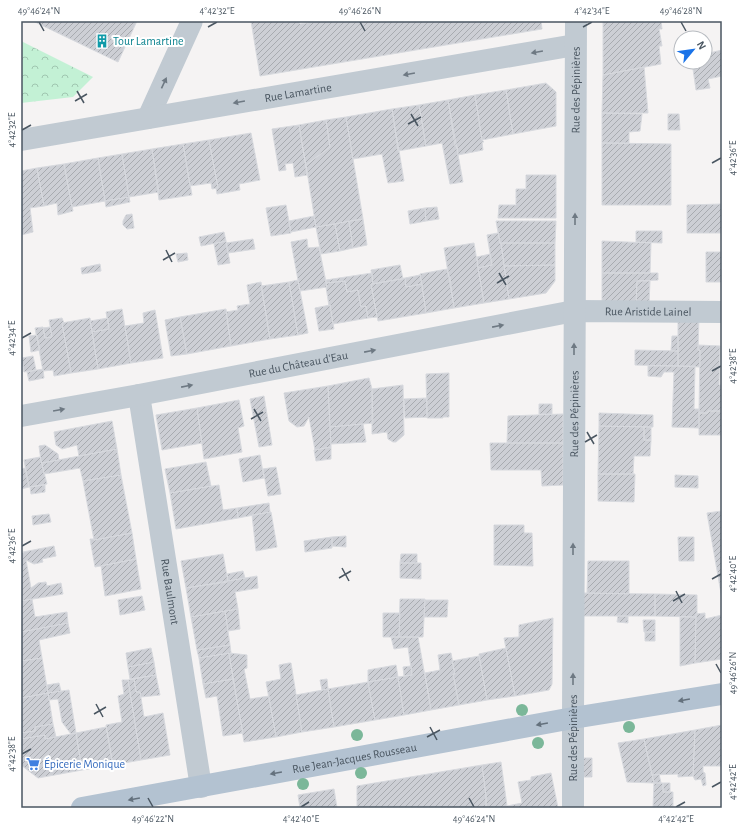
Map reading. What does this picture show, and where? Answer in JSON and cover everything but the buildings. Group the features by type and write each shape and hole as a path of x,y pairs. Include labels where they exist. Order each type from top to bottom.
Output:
{"main road":[{"name":"Rue Jean-Jacques Rousseau","path":"82,808 573,718 722,694"}],"street":[{"path":"148,118 192,21"},
{"name":"Rue des Pépinières","path":"573,808 576,21"},
{"name":"Rue Lamartine","path":"21,140 575,45"},
{"name":"Rue Aristide Lainel","path":"574,311 722,312"},
{"name":"Rue du Château d'Eau","path":"21,416 139,395 574,311"},
{"name":"Rue Baulmont","path":"139,395 201,787"}],"green space":[{"path":"21,41 93,77 73,97 21,103"}],"place":[{"name":"Tour Lamartine","path":"102,41"},
{"name":"Épicerie Monique","path":"33,764"}]}
